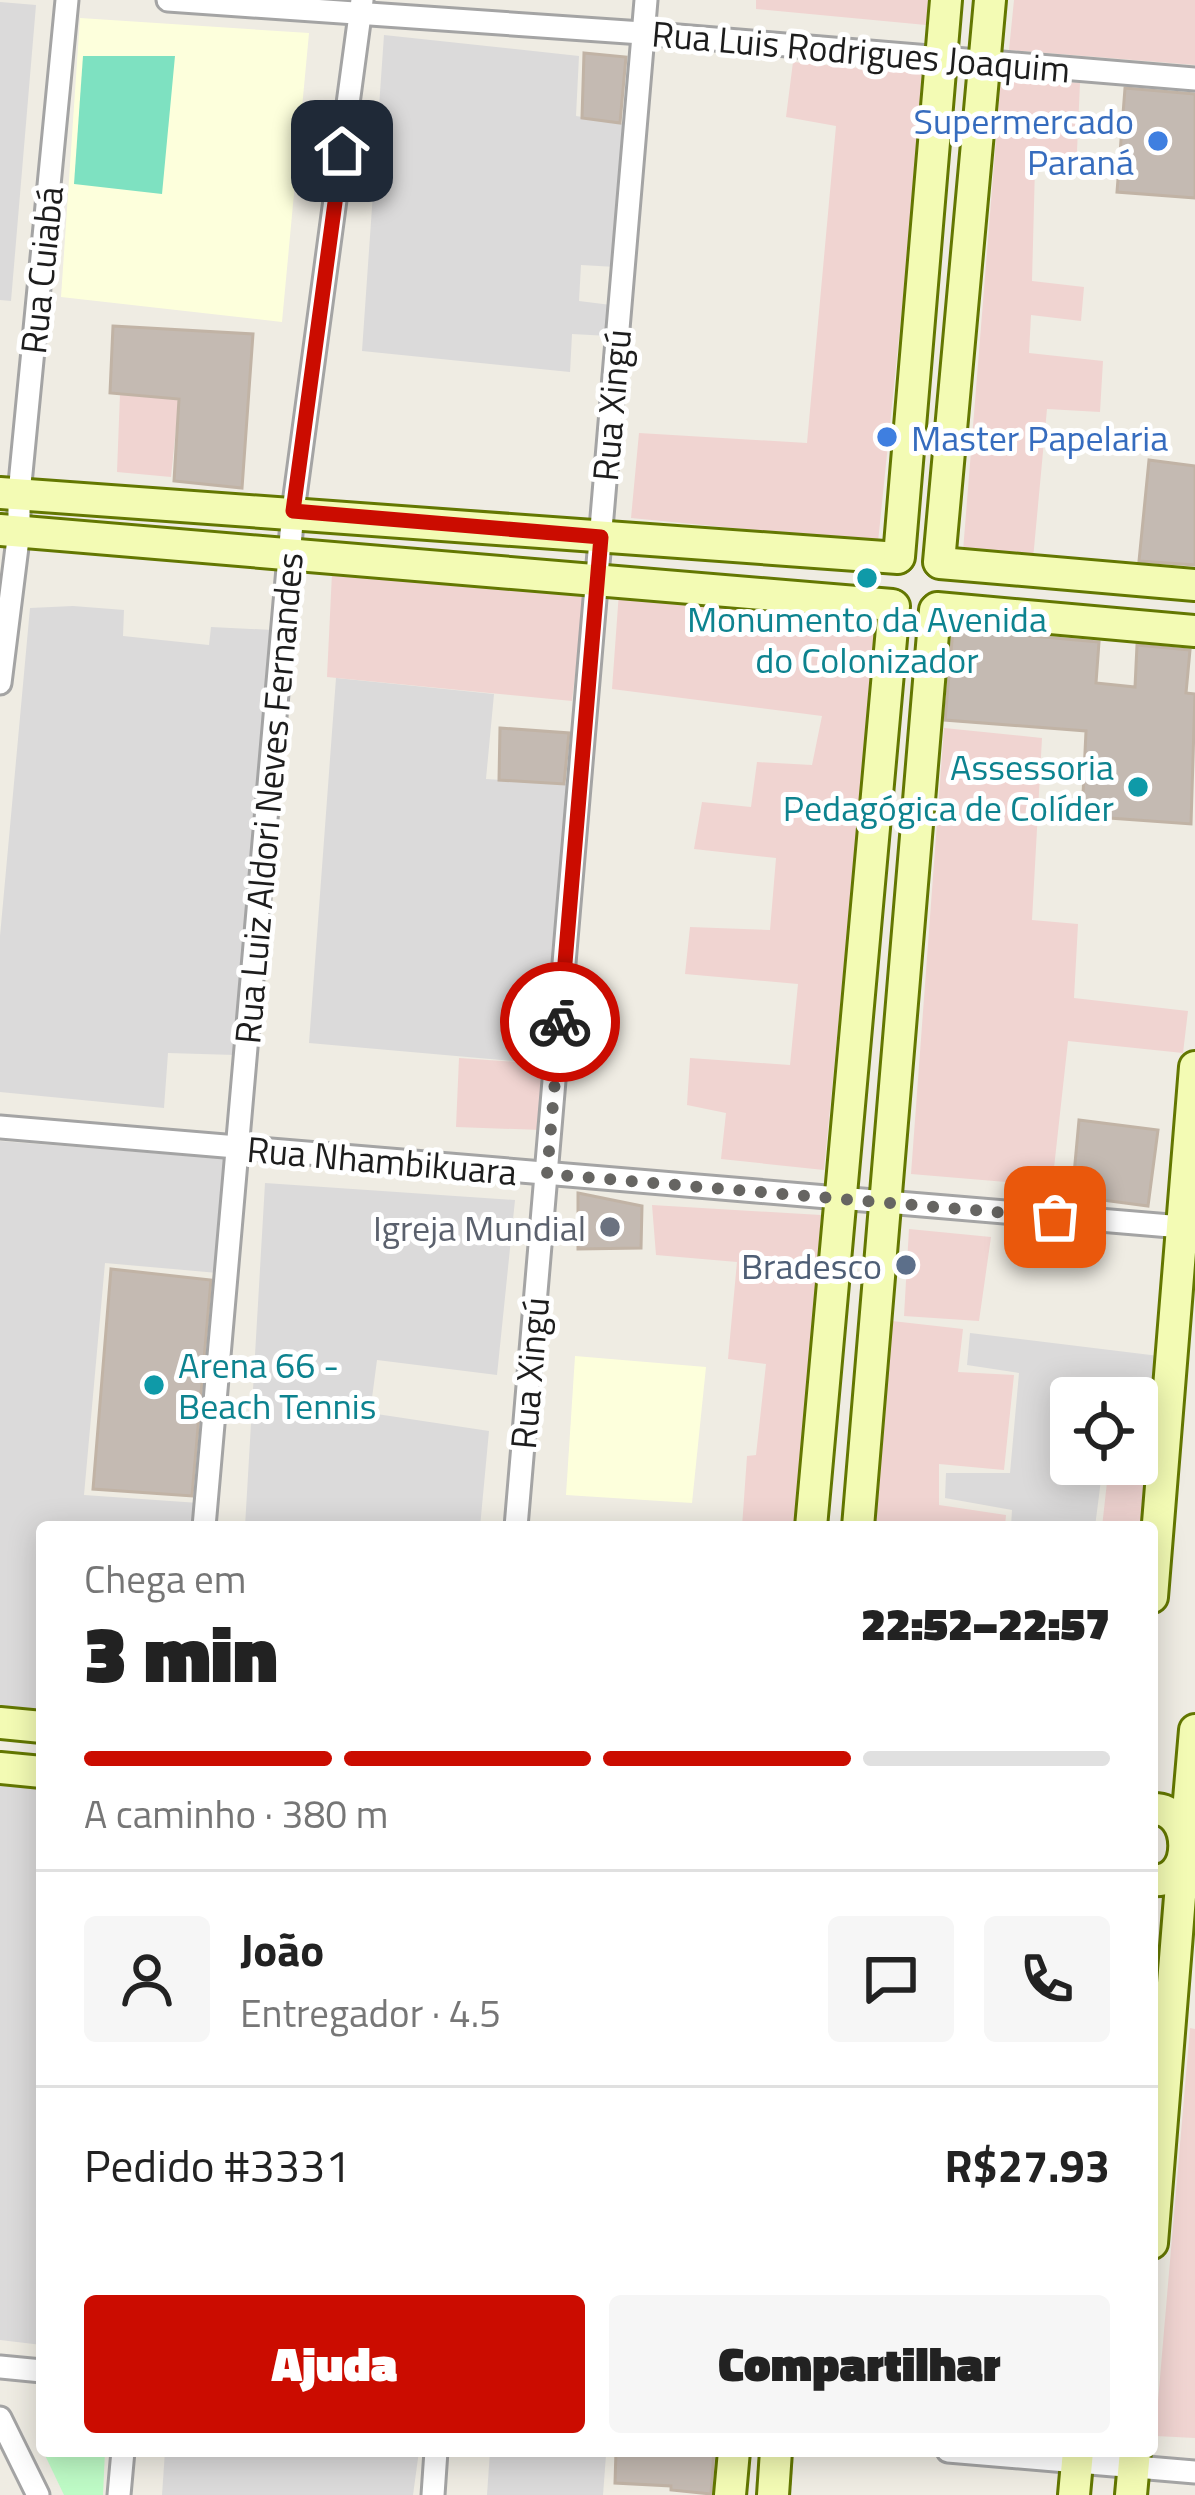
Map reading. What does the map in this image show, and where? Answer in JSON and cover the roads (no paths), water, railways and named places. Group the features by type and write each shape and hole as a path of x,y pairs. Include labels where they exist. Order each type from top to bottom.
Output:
{"street":[{"name":"Rua Cuiabá","path":"0,683 10,494 68,0"},
{"name":"Rua Luis Rodrigues Joaquim","path":"168,0 362,8 1195,79"},
{"name":"Rua Xingú","path":"517,1521 646,0"},
{"path":"812,1521 893,605 885,586 886,575 898,558 946,0"},
{"path":"859,1521 936,609 948,591 940,562 990,0"},
{"name":"Rua Luiz Aldori Neves Fernandes","path":"205,1521 293,511 362,8"},
{"path":"10,494 898,558 924,553 940,562 1195,585"},
{"path":"9,531 893,605 919,616 936,609 1195,632"},
{"path":"1158,1536 1188,1228 1195,1067"},
{"name":"Rua Nhambikuara","path":"0,1127 1188,1228"},
{"path":"0,1724 36,1727"},
{"path":"1158,2158 1178,1874 1194,1849 1190,1824 1195,1730"},
{"path":"0,1768 36,1771"},
{"path":"1158,1809 1169,1810 1190,1824"},
{"path":"0,2367 36,2370"},
{"path":"0,2418 38,2495"},
{"path":"119,2495 122,2457"},
{"path":"433,2495 436,2457"},
{"path":"730,2495 733,2457"},
{"path":"772,2495 775,2457"},
{"path":"1074,2495 1078,2457"},
{"path":"1082,2457 1134,2471 1195,2472"}],"place":[{"name":"Supermercado Paraná","path":"1158,141"},
{"name":"Master Papelaria","path":"887,437"},
{"name":"Monumento da Avenida do Colonizador","path":"867,578"},
{"name":"Assessoria Pedagógica de Colíder","path":"1138,787"},
{"name":"Igreja Mundial","path":"610,1227"},
{"name":"Bradesco","path":"906,1265"},
{"name":"Arena 66 - Beach Tennis","path":"154,1385"}]}
